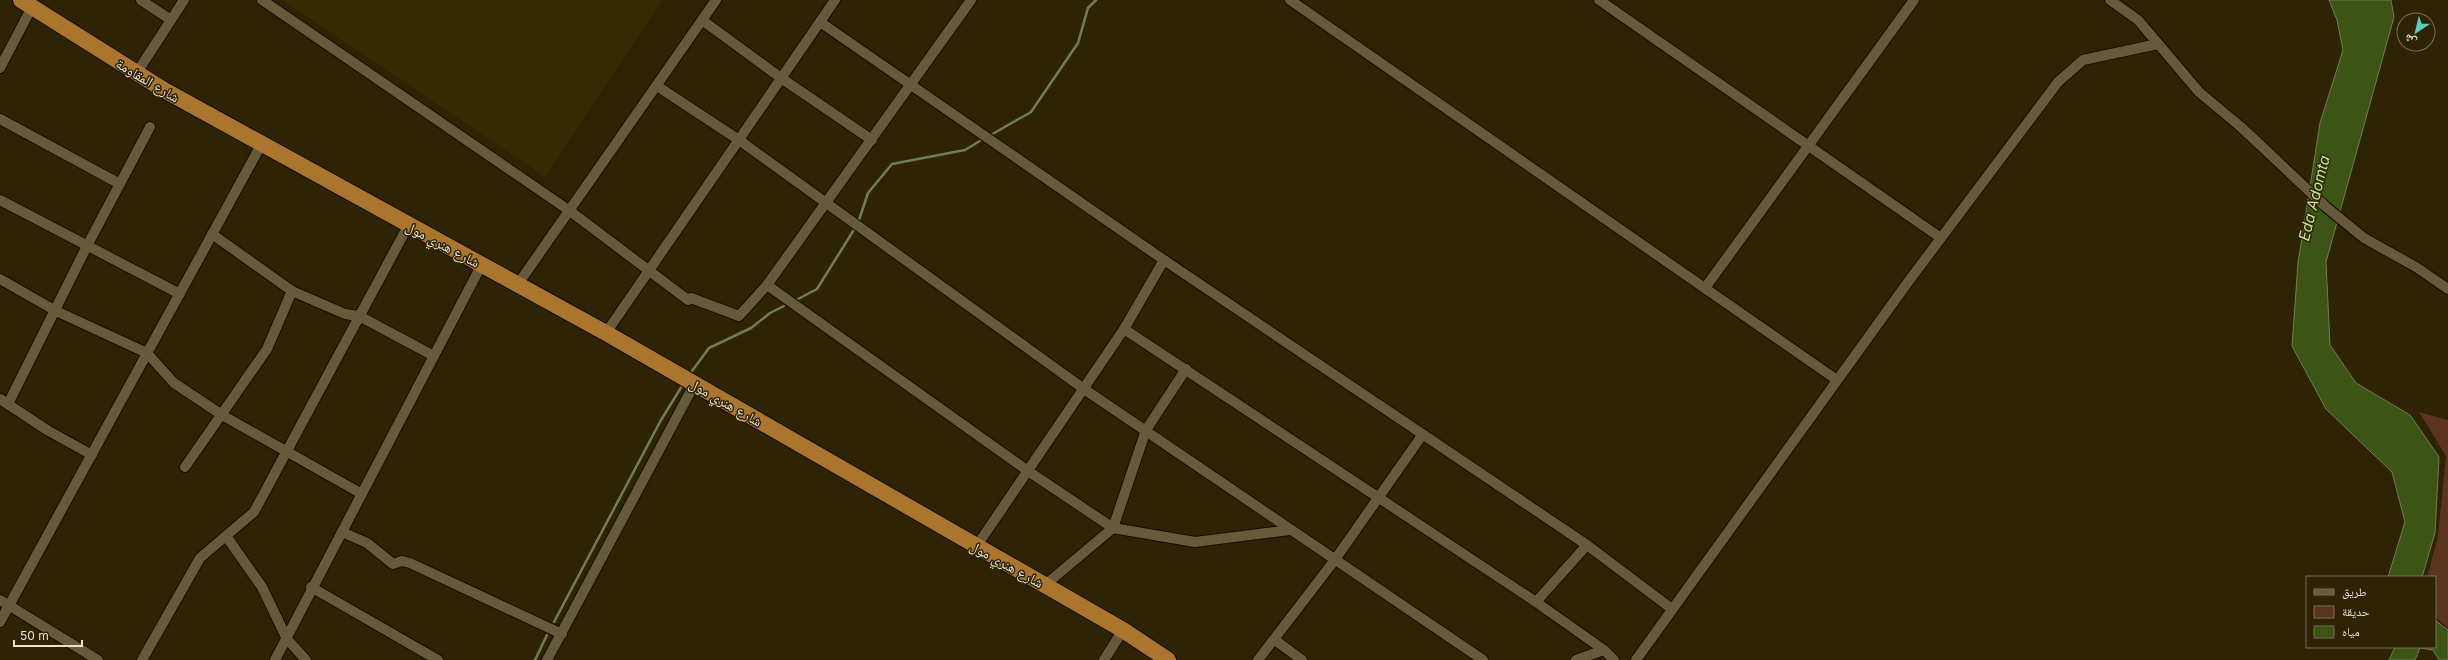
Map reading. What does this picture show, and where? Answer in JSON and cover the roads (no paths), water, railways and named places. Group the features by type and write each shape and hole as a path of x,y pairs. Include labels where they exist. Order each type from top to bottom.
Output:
{"highway":[{"name":"شارع المقاومة","path":"26,3 136,74 278,154"},
{"name":"شارع هنري مول","path":"278,154 408,226 482,264 695,383 976,547 1123,630 1168,660"}],"street":[{"path":"141,0 171,20"},
{"path":"136,74 184,0"},
{"path":"262,0 570,211 688,300 691,298 738,316 767,285 912,86 971,0"},
{"path":"518,284 716,0"},
{"path":"606,333 835,0"},
{"path":"1290,0 1837,380"},
{"path":"1599,0 1941,238"},
{"path":"1705,288 1914,0"},
{"path":"2110,0 2138,20 2199,92 2241,126 2326,207 2364,238 2416,267 2448,289"},
{"path":"0,68 26,3"},
{"path":"702,20 781,78 872,140"},
{"path":"820,22 1164,260 1587,545 1672,609"},
{"path":"1636,660 1837,380 2058,82 2083,60 2158,44"},
{"path":"657,86 739,140 1084,389 1146,430 1334,561 1483,660"},
{"path":"0,119 120,184"},
{"path":"92,455 47,430 4,401 56,311 87,246 150,127"},
{"path":"0,622 261,145"},
{"path":"0,200 180,294"},
{"path":"142,660 200,558 254,512 408,226"},
{"path":"212,234 292,291 345,314 359,316 434,356"},
{"path":"976,547 1124,329 1164,260"},
{"path":"275,660 482,264"},
{"path":"0,279 56,311 147,353 174,383 222,415 362,494"},
{"path":"767,285 1028,471 1113,528 1195,542 1290,530"},
{"path":"185,467 267,349 292,291"},
{"path":"1124,329 1186,369 1378,499 1536,602 1604,650 1614,660"},
{"path":"1045,585 1113,528 1146,430 1186,369"},
{"path":"547,660 695,383"},
{"path":"1258,660 1275,640 1334,561 1423,434"},
{"path":"342,532 366,543 393,564 402,561 410,563 562,634"},
{"path":"226,536 262,587 287,639 306,660"},
{"path":"1536,602 1587,545"},
{"path":"312,587 438,660"},
{"path":"0,600 98,660"},
{"path":"1104,660 1123,630"},
{"path":"1275,640 1302,660"},
{"path":"1576,660 1604,650"}],"water":[{"name":"Eda Adomta","path":"2329,0 2391,0 2394,17 2326,262 2330,345 2356,383 2410,415 2439,457 2435,533 2422,576 2388,576 2405,522 2392,472 2326,409 2292,346 2298,263 2320,123 2343,50 2337,20"},
{"path":"2436,621 2448,630 2448,660 2439,660 2433,650 2420,648 2436,648"},
{"path":"2395,648 2420,648 2415,660 2389,660"}],"waterway":[{"path":"989,136 1031,112 1078,43 1088,8 1096,0"},
{"path":"858,223 868,193 892,164 965,150 983,139"},
{"path":"798,299 817,289 855,228"},
{"path":"692,371 709,348 751,328 770,313 784,306"},
{"path":"554,622 661,420 682,386"},
{"path":"535,660 547,635"}]}
